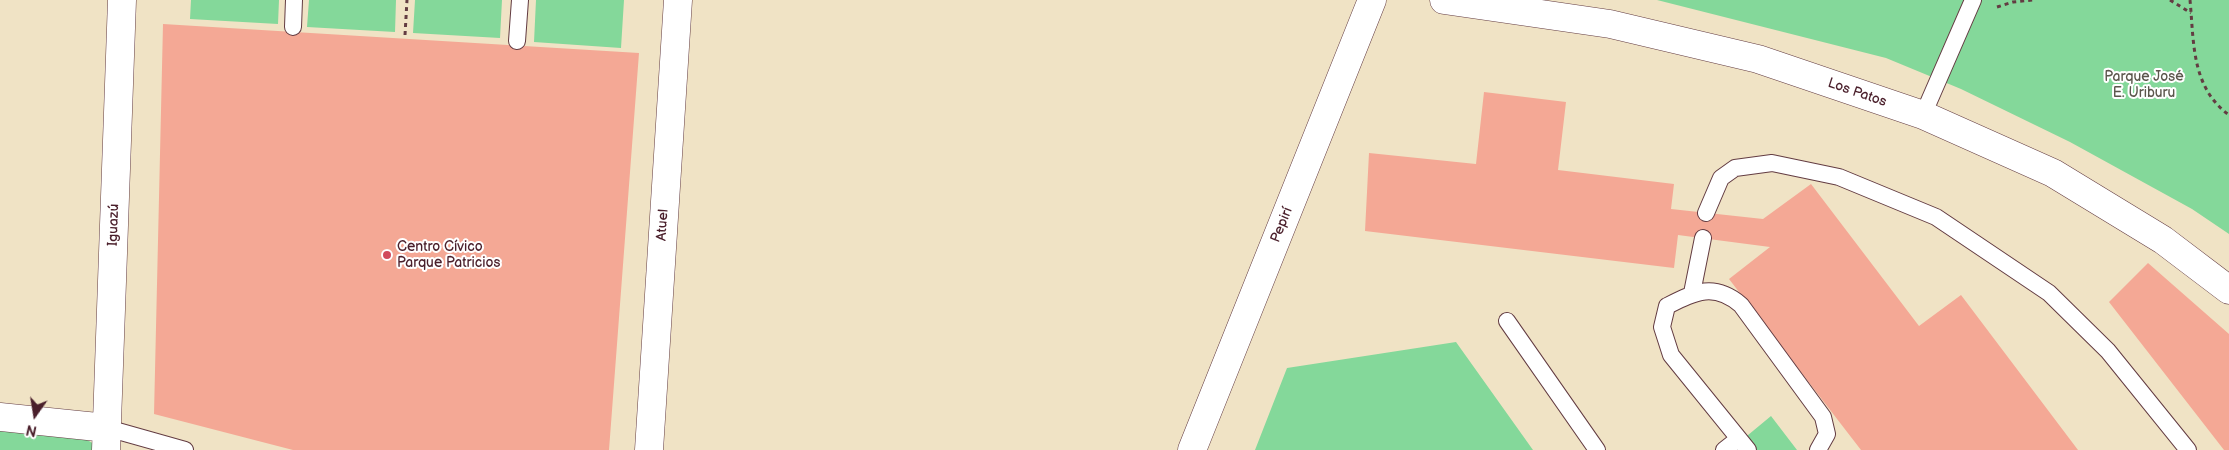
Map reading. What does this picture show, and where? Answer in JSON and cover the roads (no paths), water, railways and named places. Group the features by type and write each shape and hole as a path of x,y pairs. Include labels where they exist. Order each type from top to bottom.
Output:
{"street":[{"name":"Iguazú","path":"106,439 122,0"},
{"name":"Atuel","path":"649,450 678,0"},
{"name":"Pepirí","path":"1192,450 1372,0"},
{"name":"Los Patos","path":"1444,0 1610,24 1758,59 1924,115 2053,174 2163,240 2229,290"},
{"path":"0,417 106,439"}],"lane":[{"path":"293,27 294,0"},
{"path":"518,41 520,0"},
{"path":"1924,115 1973,0"},
{"path":"1706,213 1721,178 1735,168 1772,163 1839,177 1936,218 2049,293 2108,352 2188,450"},
{"path":"1692,293 1703,238"},
{"path":"1724,450 1743,444 1671,355 1662,326 1668,306 1692,293 1710,291 1729,295 1741,305 1823,417 1827,434 1818,450"},
{"path":"1507,321 1596,450"},
{"path":"106,439 185,450"}],"place":[{"name":"Centro Cívico Parque Patricios","path":"387,255"}],"park label":[{"name":"Parque José E. Uriburu","path":"2144,86"}]}
